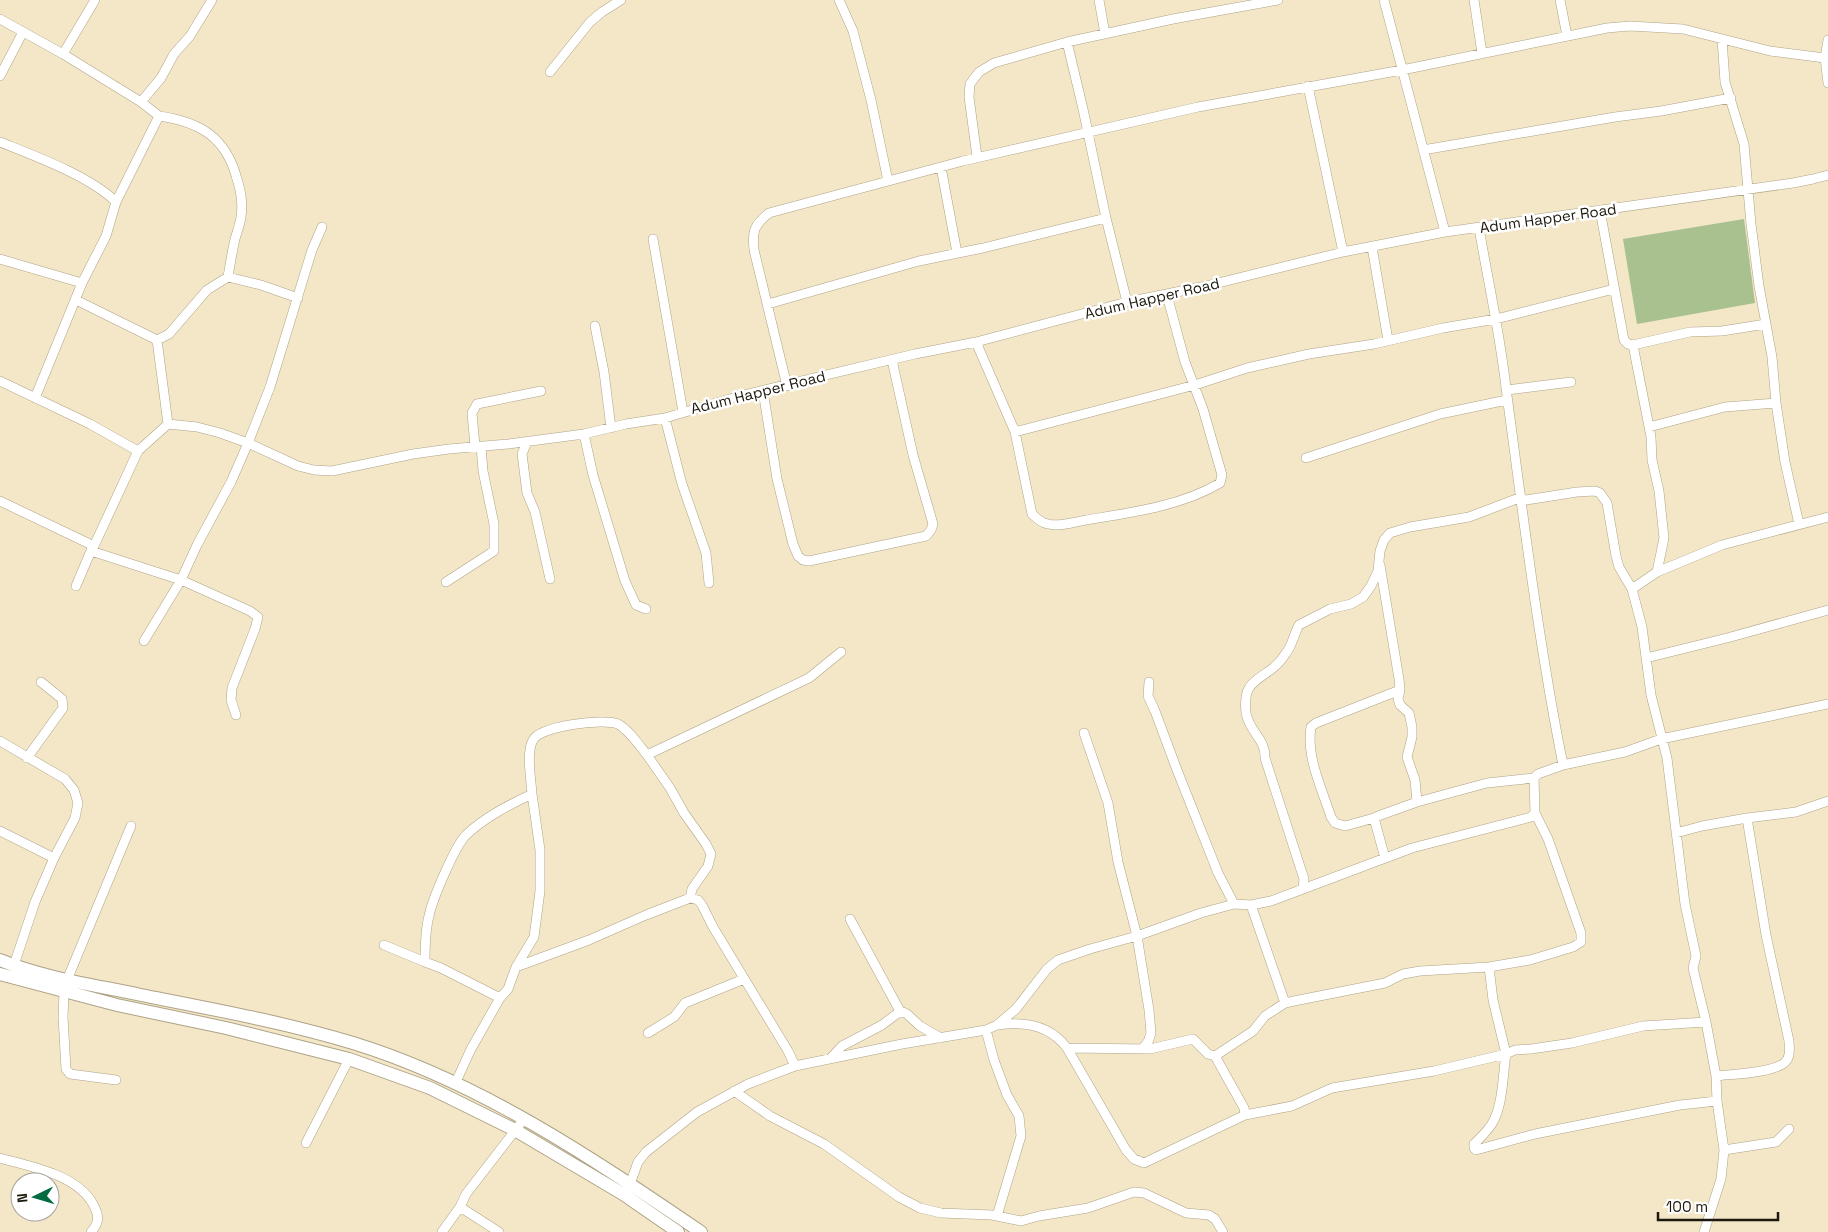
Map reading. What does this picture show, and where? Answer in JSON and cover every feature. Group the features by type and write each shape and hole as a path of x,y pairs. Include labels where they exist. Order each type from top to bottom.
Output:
{"street":[{"path":"63,54 96,0"},
{"path":"141,102 161,78 174,54 190,36 212,0"},
{"path":"550,72 590,22 621,0"},
{"path":"839,0 854,31 872,100 888,181"},
{"path":"1099,0 1105,34"},
{"path":"977,157 969,97 970,84 979,72 994,63 1067,42 1173,19 1278,0"},
{"path":"1384,0 1446,232"},
{"path":"1474,0 1482,53"},
{"path":"1560,0 1567,36"},
{"path":"0,19 63,54 141,102 159,116 175,119 196,127 219,141 233,162 242,195 241,218 234,240 228,277"},
{"path":"787,386 752,235 758,222 769,213 977,157 1217,103 1402,70 1607,28 1630,26 1683,30 1770,51 1825,58"},
{"path":"0,76 23,32"},
{"path":"1722,39 1725,82 1744,144 1759,286 1772,357 1776,403 1785,462 1800,524"},
{"path":"1828,40 1825,58 1828,83"},
{"path":"1067,42 1106,218 1128,302"},
{"path":"1308,86 1343,252"},
{"path":"1423,150 1730,98"},
{"path":"36,398 82,283 106,236 116,202 159,116"},
{"path":"0,142 46,161 105,191 116,202"},
{"path":"941,167 957,253"},
{"name":"Adum Happer Road","path":"168,424 197,427 220,433 248,443 298,466 314,470 332,471 413,454 584,434 665,418 763,391 915,354 976,342 1128,302 1166,295 1343,252 1446,232 1748,189 1828,175"},
{"path":"1600,210 1624,340 1628,344 1633,345 1690,332 1722,331 1766,324"},
{"path":"768,304 894,267 1106,218"},
{"path":"144,641 180,580 231,482 248,443 270,386 312,250 322,227"},
{"path":"1479,228 1507,390 1520,498 1549,696 1564,765"},
{"path":"653,240 683,412"},
{"path":"1372,247 1388,340"},
{"path":"0,259 82,283"},
{"path":"157,340 169,334 207,290 228,277 261,285 298,298"},
{"path":"1015,432 1194,385 1234,371 1296,356 1374,344 1460,324 1496,319 1614,289"},
{"path":"976,342 1015,432 1032,514 1039,520 1049,525 1100,518 1182,499 1207,491 1220,483 1222,475 1185,362 1166,295"},
{"path":"76,300 157,340"},
{"path":"595,326 604,372 611,428"},
{"path":"76,586 138,451 168,424 157,340"},
{"path":"1633,345 1649,426 1652,460 1659,490 1664,538 1657,572"},
{"path":"763,391 783,508 798,556 803,560 809,560 926,536 933,524 913,455 892,360"},
{"path":"0,381 90,424 138,451"},
{"path":"1507,390 1571,382"},
{"path":"446,582 494,551 494,524 472,413 477,404 483,401 540,392"},
{"path":"1306,458 1440,414 1507,400"},
{"path":"1649,426 1725,407 1776,403"},
{"path":"665,418 682,484 706,553 709,583"},
{"path":"584,434 593,476 625,581 636,605 646,609"},
{"path":"527,442 522,454 527,493 535,512 550,579"},
{"path":"1417,802 1415,780 1407,757 1412,737 1412,727 1409,713 1400,705 1398,699 1400,690 1380,562 1380,551 1384,540 1390,533 1410,527 1469,517 1520,498 1526,500 1577,492 1595,491 1600,493 1607,503 1619,567 1632,589 1642,627 1651,695 1667,758 1685,904 1696,956 1693,968 1716,1076 1716,1101 1724,1150 1721,1179 1704,1232"},
{"path":"0,500 92,549 180,580 242,607 258,617 232,688 231,700 236,715"},
{"path":"1632,589 1657,572 1722,545 1828,517"},
{"path":"1304,888 1304,879 1265,758 1264,746 1248,723 1246,712 1247,692 1252,682 1275,667 1288,651 1299,625 1330,610 1351,604 1363,597 1372,586 1380,562"},
{"path":"1646,658 1828,610"},
{"path":"647,755 809,678 840,652"},
{"path":"27,758 63,708 62,699 41,682"},
{"path":"1148,682 1148,696 1156,711 1218,873 1234,904"},
{"path":"1400,690 1316,723 1311,727 1310,745 1315,768 1331,817 1335,823 1345,826 1374,818 1417,802 1487,783 1534,778 1538,774 1564,765 1624,752 1662,740 1828,704"},
{"path":"456,1084 471,1049 500,998 508,989 516,967 534,937 540,891 540,850 532,794 529,749 533,739 538,734 562,726 605,723 617,724 631,736 670,788 711,854 708,866 692,889 690,898"},
{"path":"1084,733 1108,803 1118,862 1137,936 1151,1033 1148,1042 1142,1049"},
{"path":"0,741 66,779 74,790 78,803 75,818 54,858 35,902 14,965"},
{"path":"1215,1056 1253,1031 1265,1016 1285,1004 1318,995 1385,982 1403,974 1489,967 1530,960 1573,947 1581,942 1581,933 1548,838 1535,813 1534,778"},
{"path":"426,962 425,942 429,915 454,855 464,837 492,815 532,794"},
{"path":"1676,833 1746,818 1796,812 1828,801"},
{"path":"630,1184 638,1162 646,1152 698,1112 748,1084 795,1066 830,1058 986,1030 996,1025 1016,1009 1047,969 1058,960 1234,904 1250,905 1271,900 1412,848 1499,824 1526,819 1535,813"},
{"path":"1374,818 1385,858"},
{"path":"1716,1076 1759,1071 1780,1066 1788,1060 1790,1052 1766,935 1746,818"},
{"path":"116,1080 70,1074 66,1070 63,1017 66,986 132,826"},
{"path":"0,831 54,858"},
{"path":"516,967 589,940 690,898 698,900 788,1051 795,1066"},
{"path":"1250,905 1285,1004"},
{"path":"850,919 901,1012 907,1014 920,1026 941,1038"},
{"path":"384,945 441,968 500,998"},
{"path":"0,960 66,986 349,1059 430,1088 515,1130 623,1194 678,1232"},
{"path":"1489,967 1493,1000 1506,1054 1498,1108 1488,1130 1474,1144 1476,1150 1535,1134 1680,1105 1716,1101"},
{"path":"1,976 229,1012 353,1044 456,1084 524,1119 630,1184 700,1232"},
{"path":"648,1033 674,1017 686,1003 744,978"},
{"path":"226,1028 229,1012"},
{"path":"830,1058 842,1046 882,1025 901,1012"},
{"path":"996,1025 1009,1023 1034,1025 1062,1042 1126,1150 1134,1159 1144,1163 1245,1115 1292,1106 1332,1088 1434,1071 1506,1054 1515,1050 1531,1050 1572,1043 1643,1026 1706,1022"},
{"path":"986,1030 996,1067 1007,1094 1019,1116 1021,1125 1019,1145 998,1216"},
{"path":"1067,1048 1142,1049 1193,1039 1208,1054 1215,1056 1244,1108 1245,1115"},
{"path":"306,1143 349,1059"},
{"path":"734,1092 770,1116 824,1144 899,1197 920,1208 941,1213 998,1216 1021,1221 1088,1208 1134,1192 1144,1192 1186,1212 1209,1215 1215,1219 1223,1232"},
{"path":"442,1232 460,1207 466,1194 524,1119"},
{"path":"1724,1150 1776,1142 1789,1129"},
{"path":"0,1158 74,1183 88,1195 98,1213 98,1221 91,1232"},
{"path":"460,1207 499,1232"}],"green space":[{"path":"1744,219 1755,303 1637,324 1623,239"}]}
